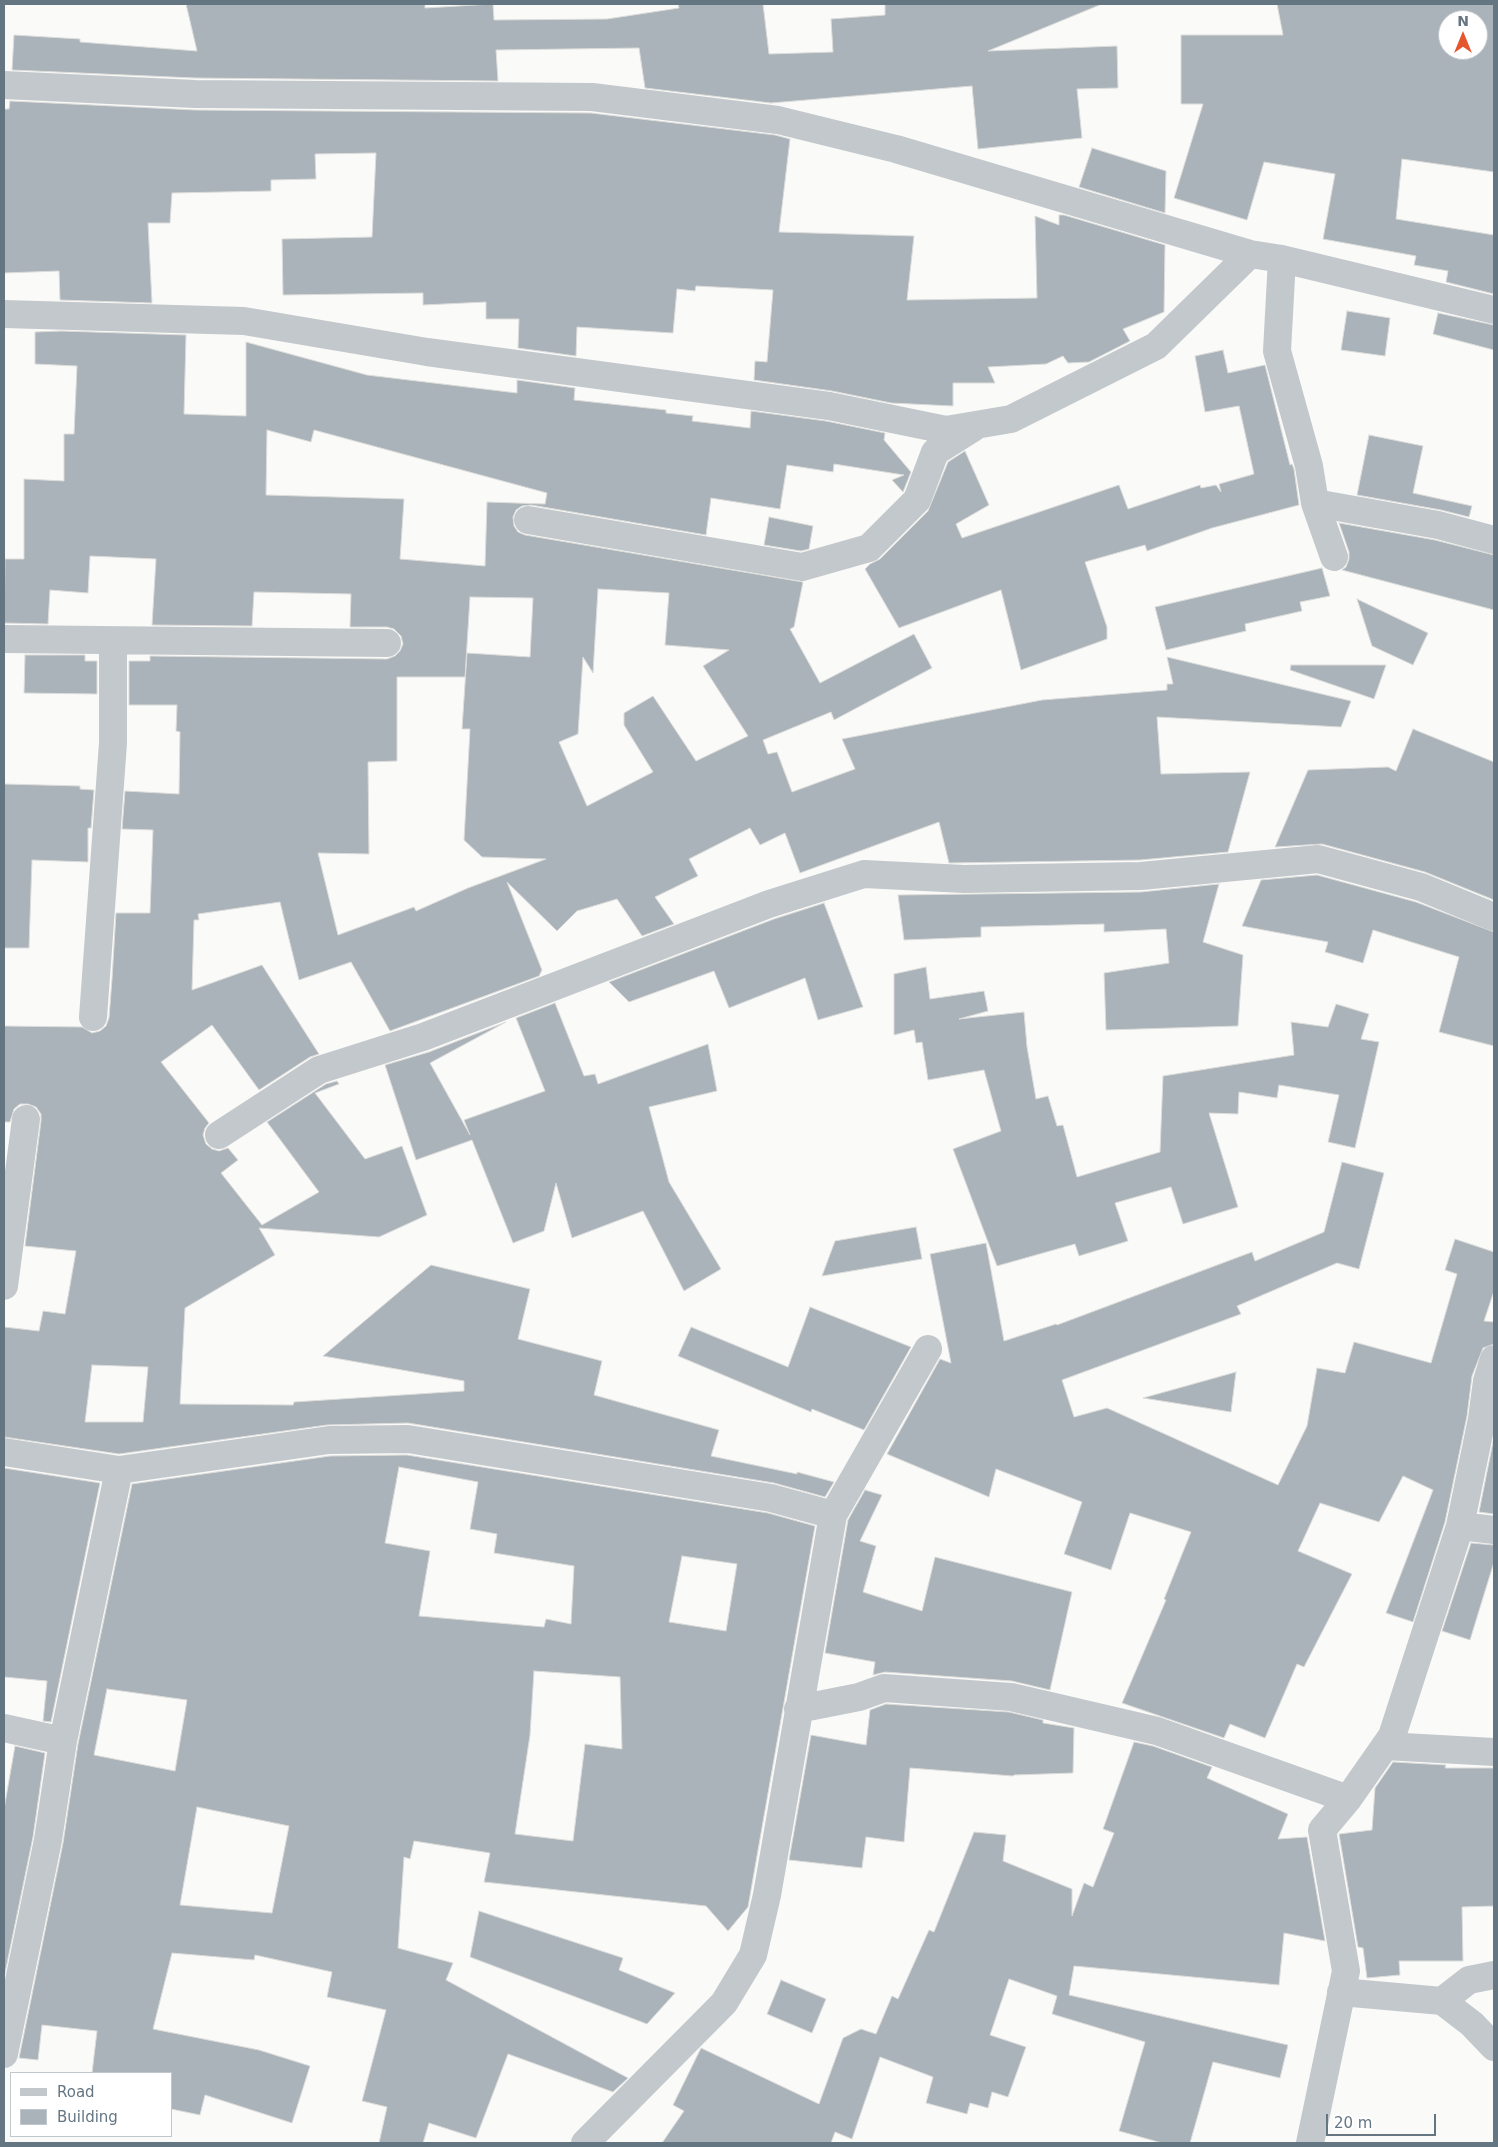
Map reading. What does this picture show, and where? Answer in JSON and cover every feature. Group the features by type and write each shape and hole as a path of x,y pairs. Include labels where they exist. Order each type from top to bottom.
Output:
{"street":[{"path":"4,85 195,94 592,97 778,120 896,149 1250,254 1282,259 1494,310"},
{"path":"4,314 244,321 427,352 828,406 946,430 1011,419 1156,346 1250,254"},
{"path":"1282,259 1277,350 1309,466 1315,503 1334,557"},
{"path":"528,520 802,567 869,548 917,500 935,452 978,424"},
{"path":"1315,503 1438,525 1494,540"},
{"path":"4,639 387,643"},
{"path":"93,1017 113,743 113,641"},
{"path":"219,1135 319,1070 422,1037 769,904 864,874 964,879 1141,876 1318,859 1421,887 1494,917"},
{"path":"4,1286 26,1118"},
{"path":"585,2143 724,2003 753,1955 767,1895 833,1515 928,1349"},
{"path":"1310,2143 1346,1971 1322,1830 1348,1799 1392,1736 1460,1526 1492,1374"},
{"path":"4,1452 119,1470 329,1440 408,1439 771,1498 833,1515"},
{"path":"4,2054 48,1840 63,1741 119,1470"},
{"path":"1460,1526 1494,1530"},
{"path":"798,1709 859,1697 884,1688 1011,1697 1157,1731 1348,1799"},
{"path":"4,1728 63,1741"},
{"path":"1385,1746 1494,1752"},
{"path":"1442,2001 1469,1980 1494,1975"},
{"path":"1341,1992 1442,2001 1472,2024 1494,2047"}],"building":[{"path":"186,4 425,4 425,8 493,4 494,20 607,19 679,8 678,4 763,4 769,54 833,52 831,19 885,15 885,4 1102,4 988,51 1117,46 1118,88 1077,89 1082,138 978,149 972,86 771,103 645,88 639,48 496,50 498,81 195,78 12,70 14,35 80,39 80,42 197,51"},
{"path":"1277,4 1494,4 1494,172 1402,159 1396,219 1494,235 1494,294 1446,282 1448,271 1414,265 1416,256 1323,239 1335,174 1264,162 1247,220 1174,198 1203,104 1181,104 1181,35 1283,35"},
{"path":"10,101 195,110 591,113 775,135 790,139 779,232 914,236 907,300 1037,298 1035,216 1059,225 1059,215 1064,215 1165,245 1164,312 1123,329 1130,341 1089,362 1068,363 1063,356 1046,364 988,367 995,383 953,383 953,406 891,403 832,391 754,380 755,361 767,362 773,290 696,286 695,291 677,289 673,333 577,327 576,356 518,348 519,319 486,319 486,302 423,305 423,293 283,295 282,239 372,237 376,153 315,154 316,179 271,180 271,191 172,193 170,223 148,223 152,303 60,300 59,271 4,273 4,109 9,109"},
{"path":"1092,148 1166,171 1165,213 1079,187"},
{"path":"1347,311 1390,318 1385,356 1341,350"},
{"path":"1438,313 1494,325 1494,350 1433,334"},
{"path":"61,331 186,335 184,414 246,416 246,342 367,375 517,393 517,380 575,388 574,400 666,410 666,413 693,416 692,421 750,428 751,411 826,421 885,433 884,440 911,472 903,492 892,480 904,475 834,464 833,472 787,465 780,509 711,498 706,535 531,505 522,506 516,510 513,517 514,526 518,532 525,535 803,582 794,627 790,629 820,683 914,634 932,668 834,720 831,712 763,740 768,754 777,752 792,792 855,769 842,739 1042,700 1167,690 1167,684 1173,684 1167,657 1351,701 1341,727 1157,717 1161,774 1250,772 1228,852 1140,860 949,863 939,822 800,873 785,833 760,845 750,828 689,859 698,876 655,897 674,924 642,936 617,899 577,911 557,931 507,882 542,970 539,976 390,1031 351,962 299,980 280,902 198,914 199,920 194,920 192,990 262,965 319,1054 310,1057 259,1090 212,1025 161,1062 209,1123 203,1135 206,1144 212,1149 219,1151 228,1148 238,1160 221,1173 262,1225 319,1192 267,1122 326,1084 337,1081 339,1084 315,1093 365,1159 402,1146 427,1215 379,1237 259,1228 275,1255 185,1308 180,1404 293,1405 294,1402 464,1391 464,1381 323,1356 431,1265 530,1289 518,1339 602,1361 594,1395 719,1430 711,1456 797,1474 797,1472 834,1482 825,1497 774,1483 408,1423 327,1425 119,1454 4,1437 4,1327 39,1331 43,1311 65,1314 76,1251 25,1246 41,1114 36,1107 20,1104 14,1109 10,1122 4,1122 4,1026 82,1027 92,1033 100,1031 106,1026 109,1018 116,913 150,913 153,830 122,829 125,791 179,794 180,732 176,731 177,705 129,705 129,661 150,661 150,656 387,659 395,656 403,644 401,636 394,629 387,627 350,627 351,594 254,592 252,626 152,625 156,559 90,556 88,593 50,590 48,624 4,623 5,559 24,559 24,479 64,481 64,434 74,434 77,366 35,364 35,332","holes":["267,430 311,442 314,430 547,493 545,504 487,502 485,566 400,559 404,499 266,495","598,589 669,593 665,645 729,650 703,666 748,736 696,761 653,696 624,713 624,725 653,772 587,806 559,742 578,734 583,657 593,673","470,597 533,598 530,657 467,653 462,729 470,729 464,840 482,857 546,859 468,888 416,911 414,907 338,935 318,853 369,854 368,762 397,761 397,677 465,677","92,1365 148,1367 143,1422 85,1422"]},
{"path":"1223,350 1228,373 1265,365 1290,465 1292,464 1294,469 1299,505 1212,528 1147,551 1145,545 1085,562 1107,627 1107,639 1021,670 1001,590 899,628 865,569 880,559 928,511 948,462 965,451 989,505 956,524 962,538 1119,485 1128,509 1200,485 1201,488 1216,485 1221,492 1219,484 1254,474 1239,406 1205,412 1195,356"},
{"path":"1369,435 1423,446 1413,493 1472,506 1469,517 1357,495"},
{"path":"769,517 813,526 809,549 801,551 764,545"},
{"path":"1339,523 1435,540 1494,555 1494,610 1342,570 1346,567 1349,552"},
{"path":"1322,568 1330,596 1300,602 1302,611 1245,624 1246,631 1166,650 1155,607"},
{"path":"1357,599 1428,633 1413,665 1372,646"},
{"path":"25,655 85,655 85,661 97,661 97,694 24,693"},
{"path":"1291,665 1386,665 1374,699 1290,670"},
{"path":"1413,729 1494,762 1494,900 1425,872 1322,844 1275,847 1308,770 1388,767 1396,771"},
{"path":"4,784 80,786 80,789 94,790 91,828 88,828 88,862 32,860 29,948 4,948"},
{"path":"1317,875 1416,902 1494,932 1494,1046 1439,1032 1459,957 1373,930 1363,963 1325,952 1328,942 1242,926 1261,880"},
{"path":"1219,884 1203,942 1243,955 1238,1026 1106,1030 1104,973 1169,963 1166,929 1104,932 1104,924 981,927 981,937 904,940 898,895 1141,892"},
{"path":"824,903 863,1007 818,1020 805,978 729,1008 714,971 629,1002 609,982 774,919"},
{"path":"926,967 930,999 984,991 988,1011 959,1019 1024,1012 1027,1047 1036,1099 1048,1096 1057,1126 1063,1125 1077,1177 1160,1152 1163,1076 1294,1055 1291,1022 1328,1027 1336,1004 1369,1014 1361,1039 1379,1042 1355,1148 1328,1142 1339,1095 1279,1085 1277,1098 1239,1092 1238,1114 1209,1113 1238,1207 1183,1224 1171,1187 1115,1203 1128,1241 1079,1256 1075,1244 997,1266 953,1149 1001,1131 984,1070 928,1080 922,1042 916,1043 914,1030 894,1035 894,974"},
{"path":"555,1003 584,1076 595,1074 598,1084 708,1044 717,1091 649,1107 669,1182 721,1269 684,1291 643,1211 572,1238 556,1183 544,1231 513,1243 472,1140 416,1160 385,1065 429,1052 506,1022 430,1063 470,1135 464,1120 545,1091 516,1018"},
{"path":"1342,1162 1384,1173 1359,1269 1337,1263 1237,1306 1241,1314 1062,1380 1074,1417 1107,1408 1278,1485 1307,1426 1317,1368 1345,1373 1354,1342 1431,1363 1457,1274 1445,1270 1455,1239 1494,1252 1494,1291 1484,1321 1494,1322 1494,1344 1483,1348 1472,1376 1467,1416 1445,1522 1413,1622 1386,1613 1433,1490 1403,1476 1379,1522 1320,1503 1298,1551 1352,1574 1304,1667 1297,1664 1265,1738 1230,1724 1224,1738 1122,1703 1166,1600 1164,1599 1191,1532 1130,1513 1111,1570 1064,1554 1082,1502 996,1469 989,1497 887,1454 940,1359 951,1363 930,1254 986,1243 1004,1341 1057,1325 1252,1252 1255,1261 1324,1232"},
{"path":"916,1227 922,1259 822,1276 835,1241"},
{"path":"810,1307 911,1347 864,1430 812,1409 811,1412 678,1356 691,1327 788,1367"},
{"path":"1236,1372 1231,1412 1143,1398"},
{"path":"1494,1437 1494,1514 1479,1512"},
{"path":"407,1455 768,1513 815,1526 748,1907 728,1931 706,1906 484,1882 490,1853 414,1841 410,1859 404,1857 398,1948 453,1963 446,1980 628,2078 613,2092 508,2054 476,2138 429,2123 423,2143 379,2143 387,2107 362,2101 386,2010 327,1997 332,1972 255,1955 254,1960 172,1953 153,2029 259,2050 310,2066 292,2123 205,2095 200,2115 172,2109 172,2072 92,2072 97,2031 42,2025 38,2060 19,2058 63,1843 78,1744 132,1484 330,1456","holes":["399,1467 478,1482 470,1529 497,1534 494,1553 574,1566 571,1624 546,1619 544,1627 419,1616 430,1551 385,1543","682,1556 737,1564 726,1631 669,1622","534,1671 620,1677 622,1749 585,1744 573,1841 515,1834 530,1735","107,1689 187,1700 175,1771 94,1755","197,1807 289,1826 272,1913 180,1905"]},
{"path":"4,1468 100,1483 51,1722 43,1721 47,1681 4,1677"},
{"path":"865,1490 882,1495 860,1541 876,1546 863,1592 922,1611 935,1557 1072,1592 1050,1690 1012,1681 885,1672 873,1675 875,1662 825,1653 848,1520"},
{"path":"1471,1543 1494,1545 1494,1562 1470,1640 1442,1631"},
{"path":"886,1704 1009,1712 1043,1720 1043,1723 1074,1728 1073,1773 1013,1776 910,1768 904,1842 866,1837 862,1868 789,1860 811,1735 866,1745 870,1710"},
{"path":"1134,1742 1153,1746 1212,1767 1207,1778 1288,1814 1278,1839 1307,1837 1325,1941 1284,1933 1279,1985 1074,1966 1069,1995 1288,2045 1280,2078 1213,2062 1190,2143 1162,2143 1119,2131 1145,2042 1052,2014 1057,1996 1009,1979 990,2035 1026,2047 1008,2097 992,2092 988,2108 970,2103 967,2114 926,2103 933,2077 880,2057 852,2139 835,2132 831,2143 662,2143 684,2111 673,2105 701,2048 819,2104 843,2038 861,2029 876,2034 892,1996 898,1999 929,1930 934,1932 974,1832 1006,1835 1003,1861 1072,1889 1072,1916 1084,1883 1093,1887 1114,1833 1103,1829"},
{"path":"15,1746 45,1753 33,1837 4,1978 4,1809"},
{"path":"1393,1762 1446,1765 1445,1768 1494,1768 1494,1906 1462,1907 1463,1961 1399,1961 1400,1975 1367,1978 1363,1948 1358,1947 1339,1834 1372,1830 1375,1788"},
{"path":"479,1911 623,1958 619,1970 675,1993 647,2024 470,1957"},
{"path":"781,1980 826,1999 812,2033 767,2014"}]}
